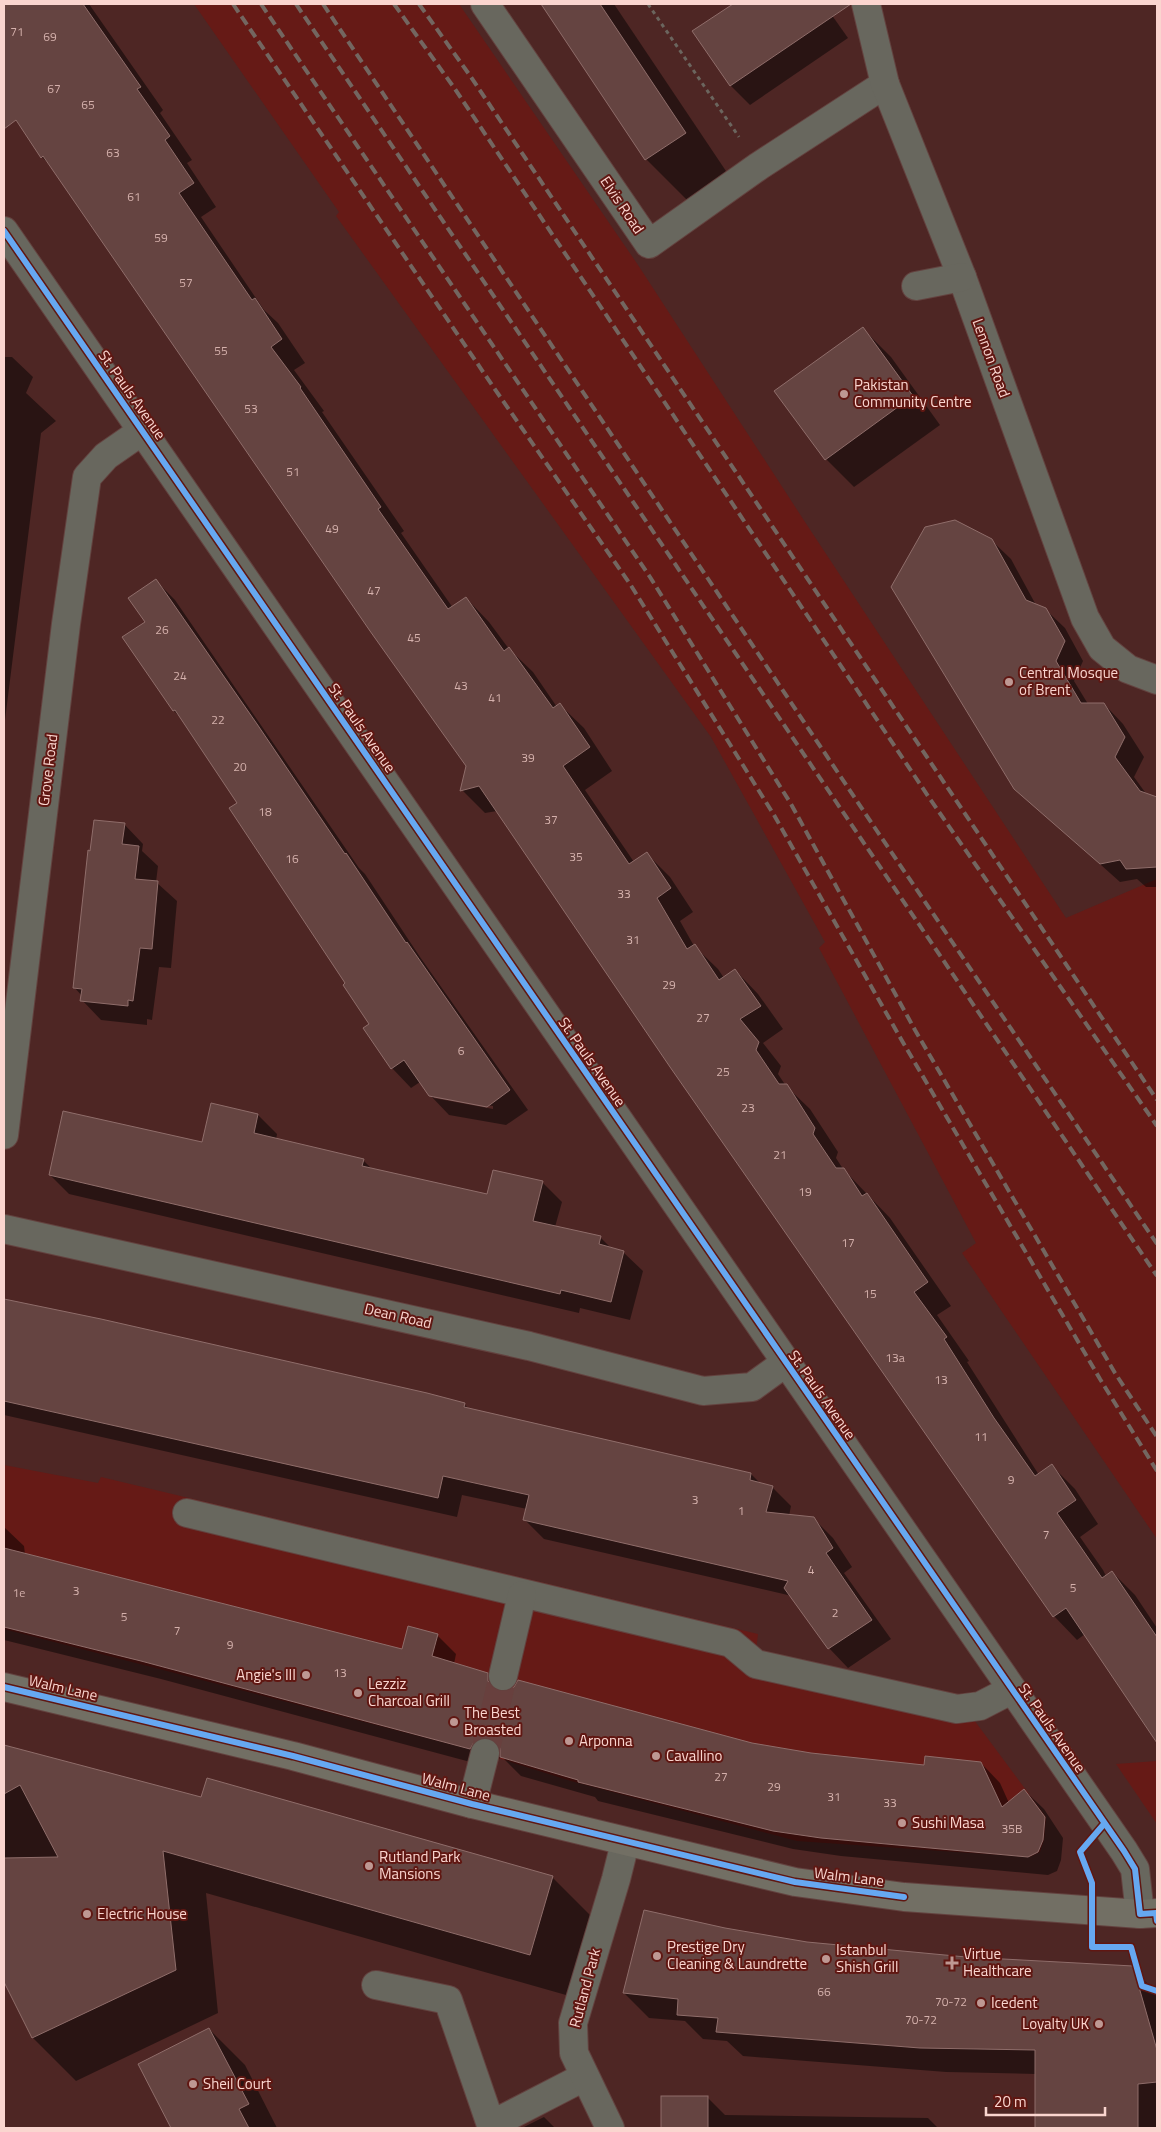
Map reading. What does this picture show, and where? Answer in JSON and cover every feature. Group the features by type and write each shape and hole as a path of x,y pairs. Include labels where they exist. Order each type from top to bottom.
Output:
{"main road":[{"name":"Walm Lane","path":"4,1687 293,1756 625,1843 795,1882 904,1897 1153,1915"}],"street":[{"name":"Elvis Road","path":"485,4 649,244 759,166 885,84"},
{"name":"Lennon Road","path":"866,4 885,84 962,277 1085,618 1102,648 1128,670 1157,680"},
{"name":"St. Pauls Avenue","path":"4,231 1134,1869 1153,1915"},
{"path":"916,286 962,277"},
{"name":"Grove Road","path":"4,1135 64,633 87,477 106,456 142,431"},
{"name":"Dean Road","path":"4,1229 529,1346 702,1391 752,1386 785,1363"},
{"path":"187,1513 522,1595 731,1643 756,1664 957,1709 980,1706 1011,1690"},
{"path":"503,1676 522,1595"},
{"path":"472,1804 485,1753"},
{"name":"Rutland Park","path":"610,2128 574,2053 573,2023 625,1843"},
{"path":"376,1985 448,2000 491,2125 584,2077"}],"path":[{"path":"648,4 759,166"}],"shaded area":[{"path":"194,4 459,4 638,265 1066,918 1157,879 1157,1539 962,1253 976,1243 819,948 825,942 711,737 336,216 339,212"},
{"path":"4,1465 98,1483 101,1477 758,1634 756,1650 954,1693 1046,1817 1044,1840 1040,1852 1030,1857 797,1841 571,1781 469,1749 4,1629"},
{"path":"1157,1761 1157,1824 1116,1764"}],"building":[{"path":"4,4 83,4 141,87 137,89 170,136 165,140 194,183 179,193 252,300 255,298 282,339 271,347 301,387 381,507 378,509 448,609 466,597 504,651 509,647 553,708 560,703 590,747 563,766 629,864 647,852 671,888 657,898 687,949 695,944 719,980 735,969 761,1006 740,1019 759,1042 756,1050 779,1084 787,1084 815,1128 813,1134 836,1168 844,1168 862,1196 867,1193 928,1282 914,1292 947,1337 944,1339 994,1418 1035,1476 1052,1464 1076,1500 1057,1513 1102,1578 1112,1571 1157,1637 1157,1743 1066,1608 1053,1617 670,1067 479,786 460,791 466,766 370,631 43,156 41,158 16,120 4,129"},
{"path":"541,4 600,4 686,133 645,160"},
{"path":"733,4 851,4 730,86 692,31"},
{"name":"Pakistan Community Centre","path":"863,327 913,396 825,460 774,391"},
{"name":"Central Mosque of Brent","path":"955,520 992,539 1026,600 1046,608 1065,641 1056,661 1081,703 1104,703 1125,737 1115,757 1140,791 1157,797 1157,867 1126,869 1120,860 1100,864 1014,789 891,587 925,527"},
{"path":"156,579 406,943 510,1090 487,1107 429,1096 404,1060 391,1069 363,1028 369,1024 343,985 345,983 229,808 237,803 175,710 173,711 122,637 145,622 128,598"},
{"path":"94,820 125,823 122,844 139,846 135,879 158,881 152,949 140,948 133,1001 128,1000 128,1006 80,1001 82,989 73,988 88,850 90,851"},
{"path":"211,1103 258,1114 254,1133 364,1159 362,1166 487,1194 493,1170 543,1181 533,1221 601,1236 599,1244 624,1251 611,1302 561,1290 560,1294 49,1175 63,1111 202,1142"},
{"path":"4,1299 101,1319 427,1393 465,1403 464,1407 751,1473 750,1480 773,1486 766,1512 814,1517 833,1548 826,1553 872,1620 828,1649 784,1588 788,1581 523,1520 529,1495 443,1476 438,1498 4,1401"},
{"path":"4,1548 402,1649 408,1626 438,1634 432,1656 488,1673 488,1681 492,1687 500,1691 508,1691 514,1687 518,1680 752,1743 811,1753 924,1765 925,1756 981,1762 1002,1807 1024,1789 1045,1817 1043,1840 1038,1852 1028,1857 821,1838 773,1831 578,1782 578,1780 500,1757 500,1748 496,1742 489,1738 480,1738 474,1742 470,1749 141,1661 4,1627"},
{"path":"4,1745 201,1797 207,1778 553,1876 530,1955 163,1851 176,1970 32,2038 4,1982 4,1858 58,1857 20,1785 4,1794"},
{"path":"644,1910 725,1928 807,1942 966,1957 1133,1966 1157,2050 1157,2082 1138,2084 1138,2128 1035,2128 1035,2050 920,2048 716,2032 718,2018 677,2015 678,1999 623,1993"},
{"name":"Sheil Court","path":"209,2028 249,2104 239,2109 249,2128 171,2128 138,2064"},
{"path":"661,2096 708,2096 708,2128 661,2128"}],"tunnel":[{"path":"485,1753 503,1676"}],"railway":[{"path":"233,4 630,584 774,815 901,1039 1100,1379 1157,1471"},
{"path":"261,4 650,577 791,804 915,1030 1115,1373 1157,1437"},
{"path":"296,4 1157,1276"},
{"path":"323,4 877,831 1157,1244"},
{"path":"394,4 455,89 930,799 1157,1126"},
{"path":"419,4 471,77 1157,1100"}],"cycle path":[{"path":"4,231 1124,1851 1135,1869 1140,1914 1156,1913 1157,1921"},
{"path":"4,1687 293,1756 472,1804 795,1882 904,1897"},
{"path":"1104,1824 1080,1852 1092,1883 1092,1947 1131,1947 1142,1986 1157,1991"}],"place":[{"name":"Pakistan Community Centre","path":"844,394"},
{"name":"Central Mosque of Brent","path":"1009,682"},
{"name":"Angie's III","path":"306,1675"},
{"name":"Lezziz Charcoal Grill","path":"358,1693"},
{"name":"The Best Broasted","path":"454,1722"},
{"name":"Arponna","path":"569,1741"},
{"name":"Cavallino","path":"656,1756"},
{"name":"Sushi Masa","path":"902,1823"},
{"name":"Rutland Park Mansions","path":"369,1866"},
{"name":"Electric House","path":"87,1914"},
{"name":"Prestige Dry Cleaning & Laundrette","path":"657,1956"},
{"name":"Istanbul Shish Grill","path":"826,1959"},
{"name":"Virtue Healthcare","path":"952,1963"},
{"name":"Icedent","path":"981,2003"},
{"name":"Loyalty UK","path":"1099,2024"},
{"name":"Sheil Court","path":"193,2084"}]}
